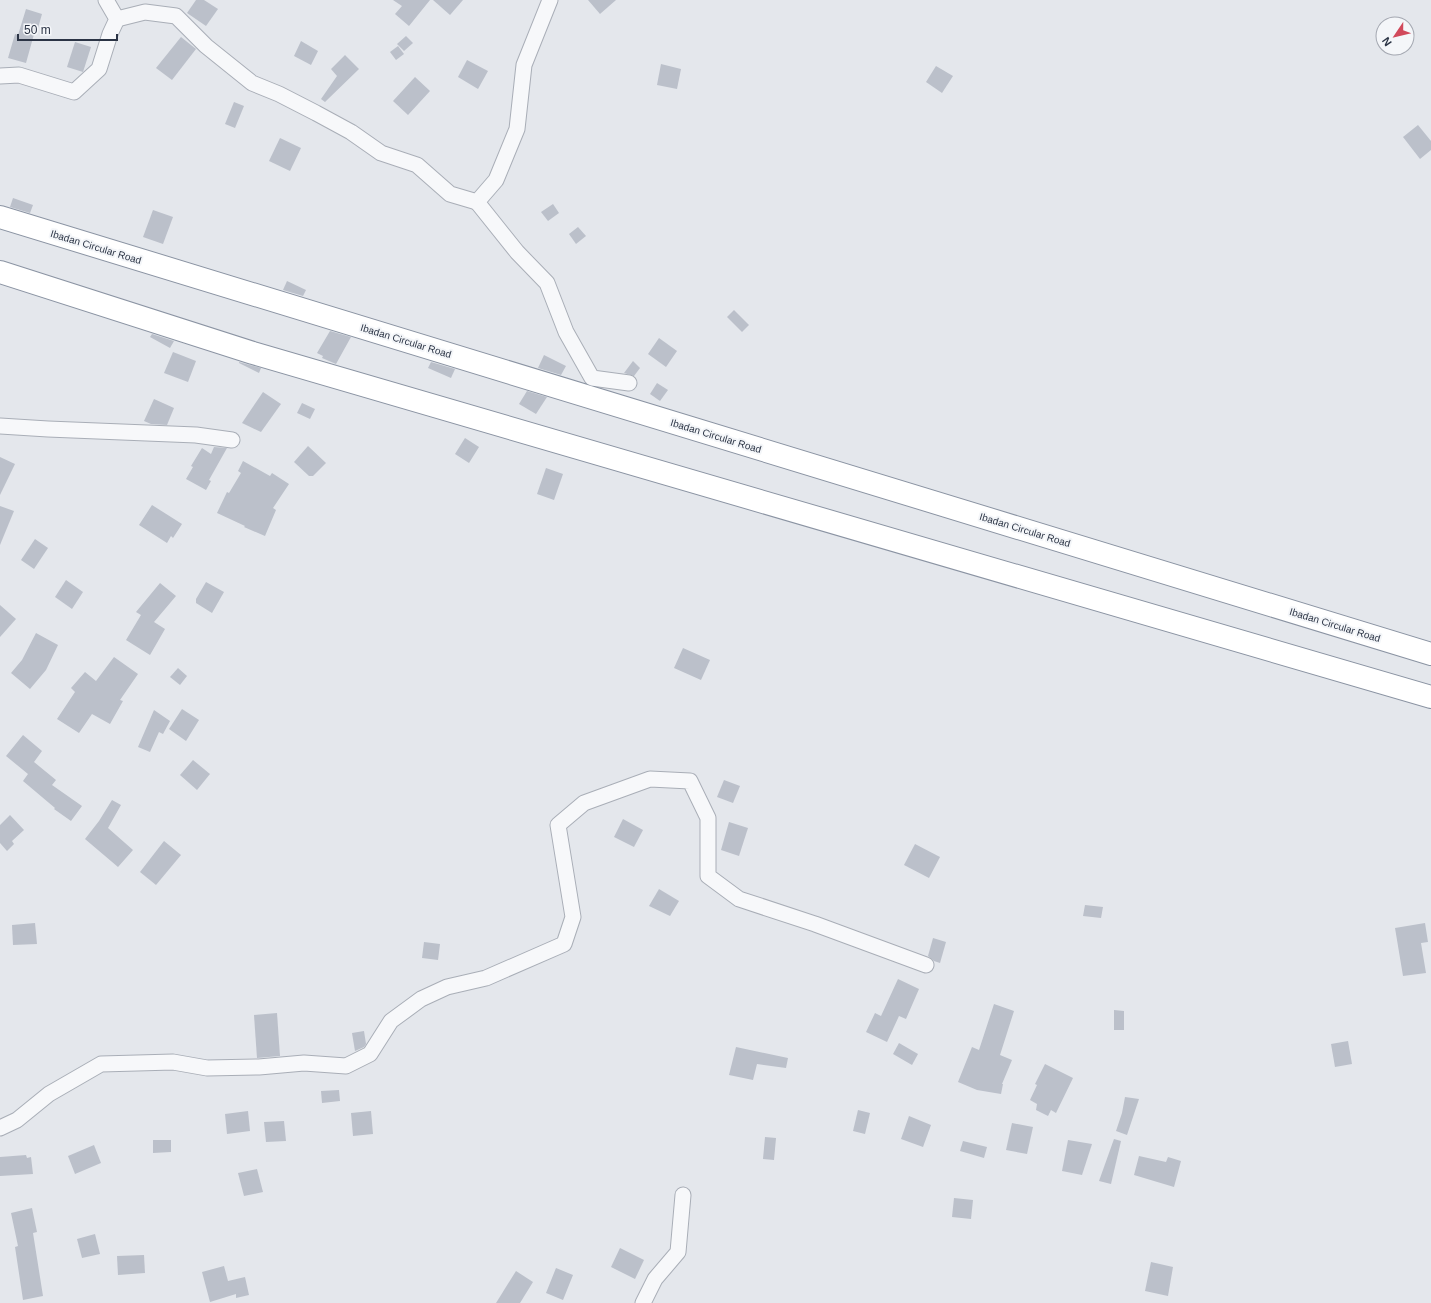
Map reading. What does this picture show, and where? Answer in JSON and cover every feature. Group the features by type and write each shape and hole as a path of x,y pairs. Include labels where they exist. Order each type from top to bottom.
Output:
{"highway":[{"name":"Ibadan Circular Road","path":"0,217 1431,654"},
{"path":"0,272 253,353 1431,697"}],"street":[{"path":"106,0 117,18"},
{"path":"477,202 496,180 517,129 524,65 550,0"},
{"path":"117,18 145,12 176,16 206,46 252,83 279,94 351,132 381,153 417,165 450,194 477,202 517,252 547,284 566,332 592,378 629,384"},
{"path":"0,76 19,75 74,92 99,69 110,34 117,18"},
{"path":"0,426 196,435 232,440"},
{"path":"0,1128 17,1120 49,1094 101,1064 172,1062 207,1068 260,1067 304,1063 346,1066 370,1054 391,1021 421,999 447,987 486,978 564,944 573,917 558,825 584,803 650,779 690,781 708,818 708,876 740,899 815,924 926,965"},
{"path":"643,1303 655,1279 678,1252 683,1194"}],"building":[{"path":"196,0 204,0 218,9 206,26 187,13"},
{"path":"393,0 430,0 409,26 395,14 402,6"},
{"path":"433,0 463,0 450,15"},
{"path":"588,0 616,0 600,14"},
{"path":"26,9 42,14 38,28 36,27 26,63 8,58 15,34 18,35"},
{"path":"406,36 413,43 404,51 397,44"},
{"path":"181,37 196,49 172,80 156,68"},
{"path":"301,41 318,51 311,65 294,56"},
{"path":"75,42 91,47 83,72 67,67"},
{"path":"398,46 404,54 396,60 390,52"},
{"path":"345,55 359,69 325,102 321,99 337,76 331,69"},
{"path":"467,60 488,71 478,89 458,77"},
{"path":"661,64 681,69 677,89 657,85"},
{"path":"936,66 953,76 942,93 926,82"},
{"path":"415,77 430,91 408,115 393,101"},
{"path":"234,102 244,106 235,128 225,124"},
{"path":"1418,125 1431,141 1431,150 1420,159 1403,137"},
{"path":"280,138 301,148 290,171 269,161"},
{"path":"13,198 33,205 30,213 10,207"},
{"path":"553,204 559,213 548,221 541,212"},
{"path":"153,210 173,217 163,244 143,237"},
{"path":"578,227 586,236 576,244 569,234"},
{"path":"287,281 306,290 303,296 283,290"},
{"path":"734,310 749,325 742,332 727,317"},
{"path":"330,331 351,337 336,364 322,358 323,356 317,353"},
{"path":"152,334 174,341 170,348 150,337"},
{"path":"659,338 677,351 666,367 648,354"},
{"path":"173,352 196,361 188,382 164,373"},
{"path":"544,355 566,366 561,375 538,368"},
{"path":"633,361 640,368 634,376 624,373"},
{"path":"431,362 455,369 451,378 428,368"},
{"path":"239,363 261,368 259,373"},
{"path":"657,383 668,390 660,401 650,394"},
{"path":"527,391 547,397 536,414 519,404"},
{"path":"263,392 281,404 261,432 242,423"},
{"path":"154,399 174,408 167,425 151,424 144,421"},
{"path":"302,403 315,409 310,419 297,413"},
{"path":"465,438 479,447 469,463 455,454"},
{"path":"308,446 326,463 313,476 309,476 294,462"},
{"path":"214,447 227,448 209,480 211,481 206,490 186,479 193,467 191,466 202,448 211,454"},
{"path":"0,457 15,464 0,495"},
{"path":"243,461 270,476 272,473 289,484 273,508 276,510 265,536 217,513 227,492 229,493 241,473 238,471"},
{"path":"546,468 563,474 554,500 537,494"},
{"path":"152,505 182,524 173,538 171,536 167,543 139,525"},
{"path":"0,506 14,511 0,545"},
{"path":"35,539 48,548 34,569 21,560"},
{"path":"66,580 83,592 72,609 55,597"},
{"path":"206,582 224,592 212,613 196,603 196,599"},
{"path":"160,583 176,596 154,622 165,629 150,655 126,640 141,615 136,612"},
{"path":"0,605 16,619 0,637"},
{"path":"36,633 58,645 46,670 30,689 11,673 22,660"},
{"path":"683,648 710,660 701,680 674,668"},
{"path":"114,657 138,674 120,700 123,701 110,724 92,714 79,733 57,719 75,692 71,688 85,672 96,681"},
{"path":"178,668 187,676 180,685 170,677"},
{"path":"182,709 199,720 186,741 169,729"},
{"path":"154,710 170,721 163,734 159,732 150,752 138,747"},
{"path":"23,735 42,751 34,762 56,780 52,785 82,806 71,821 54,809 55,808 23,781 28,774 6,756"},
{"path":"193,760 210,774 197,790 180,775"},
{"path":"724,780 740,786 733,803 717,797"},
{"path":"112,800 121,805 108,828 133,850 118,867 85,839 99,821"},
{"path":"10,815 24,830 12,841 14,844 7,851 0,843 0,825"},
{"path":"623,819 643,830 634,847 614,837"},
{"path":"729,822 748,828 739,856 721,850"},
{"path":"164,841 181,855 156,885 140,872"},
{"path":"915,844 940,857 929,878 904,865"},
{"path":"659,889 679,901 670,916 649,906"},
{"path":"1085,905 1103,907 1101,918 1083,916"},
{"path":"35,923 37,944 13,945 12,925"},
{"path":"1425,923 1428,942 1421,943 1426,973 1403,976 1395,928"},
{"path":"933,938 946,942 940,963 934,961 928,956"},
{"path":"424,942 440,944 438,960 422,958"},
{"path":"898,979 919,989 906,1019 899,1016 887,1042 866,1032 875,1013 881,1016"},
{"path":"994,1004 1014,1011 1000,1055 1012,1060 1002,1084 1001,1094 977,1090 958,1082 972,1047 979,1050"},
{"path":"1114,1010 1124,1011 1124,1030 1114,1030"},
{"path":"277,1013 280,1056 257,1058 254,1015"},
{"path":"364,1031 366,1044 364,1047 355,1051 352,1033"},
{"path":"1348,1041 1352,1064 1335,1067 1331,1044"},
{"path":"899,1043 918,1054 912,1065 893,1054"},
{"path":"736,1047 788,1058 786,1068 757,1064 753,1080 729,1075"},
{"path":"1045,1064 1073,1078 1056,1113 1051,1110 1048,1116 1036,1110 1037,1104 1030,1100 1037,1085 1035,1084"},
{"path":"339,1090 340,1101 322,1103 321,1091"},
{"path":"1125,1097 1139,1099 1127,1135 1116,1131"},
{"path":"858,1110 870,1113 865,1134 853,1131"},
{"path":"248,1111 250,1131 227,1134 225,1114"},
{"path":"371,1111 373,1134 353,1136 351,1113"},
{"path":"909,1116 931,1125 923,1147 901,1139"},
{"path":"284,1121 286,1141 266,1142 264,1122"},
{"path":"1012,1123 1033,1127 1027,1154 1006,1150"},
{"path":"765,1137 776,1138 774,1160 763,1159"},
{"path":"1114,1139 1121,1141 1111,1184 1099,1181"},
{"path":"153,1140 171,1140 171,1152 153,1153"},
{"path":"1068,1140 1092,1144 1082,1175 1062,1171"},
{"path":"963,1141 987,1147 984,1158 960,1151"},
{"path":"94,1145 101,1163 75,1174 68,1156"},
{"path":"26,1155 27,1158 31,1157 33,1174 0,1176 0,1157"},
{"path":"1139,1156 1166,1162 1168,1157 1181,1161 1174,1187 1134,1175"},
{"path":"257,1169 263,1192 244,1196 238,1173"},
{"path":"954,1198 973,1200 971,1219 952,1217"},
{"path":"32,1208 37,1232 33,1233 43,1296 23,1300 15,1247 18,1246 11,1213"},
{"path":"95,1234 100,1254 82,1258 77,1239"},
{"path":"620,1248 644,1260 635,1279 611,1267"},
{"path":"144,1255 145,1273 118,1275 117,1256"},
{"path":"1151,1262 1173,1267 1168,1296 1145,1291"},
{"path":"224,1266 228,1281 245,1277 249,1295 236,1298 236,1294 210,1302 202,1272"},
{"path":"556,1268 573,1275 563,1300 546,1293"},
{"path":"516,1271 533,1282 520,1303 496,1303"}]}
